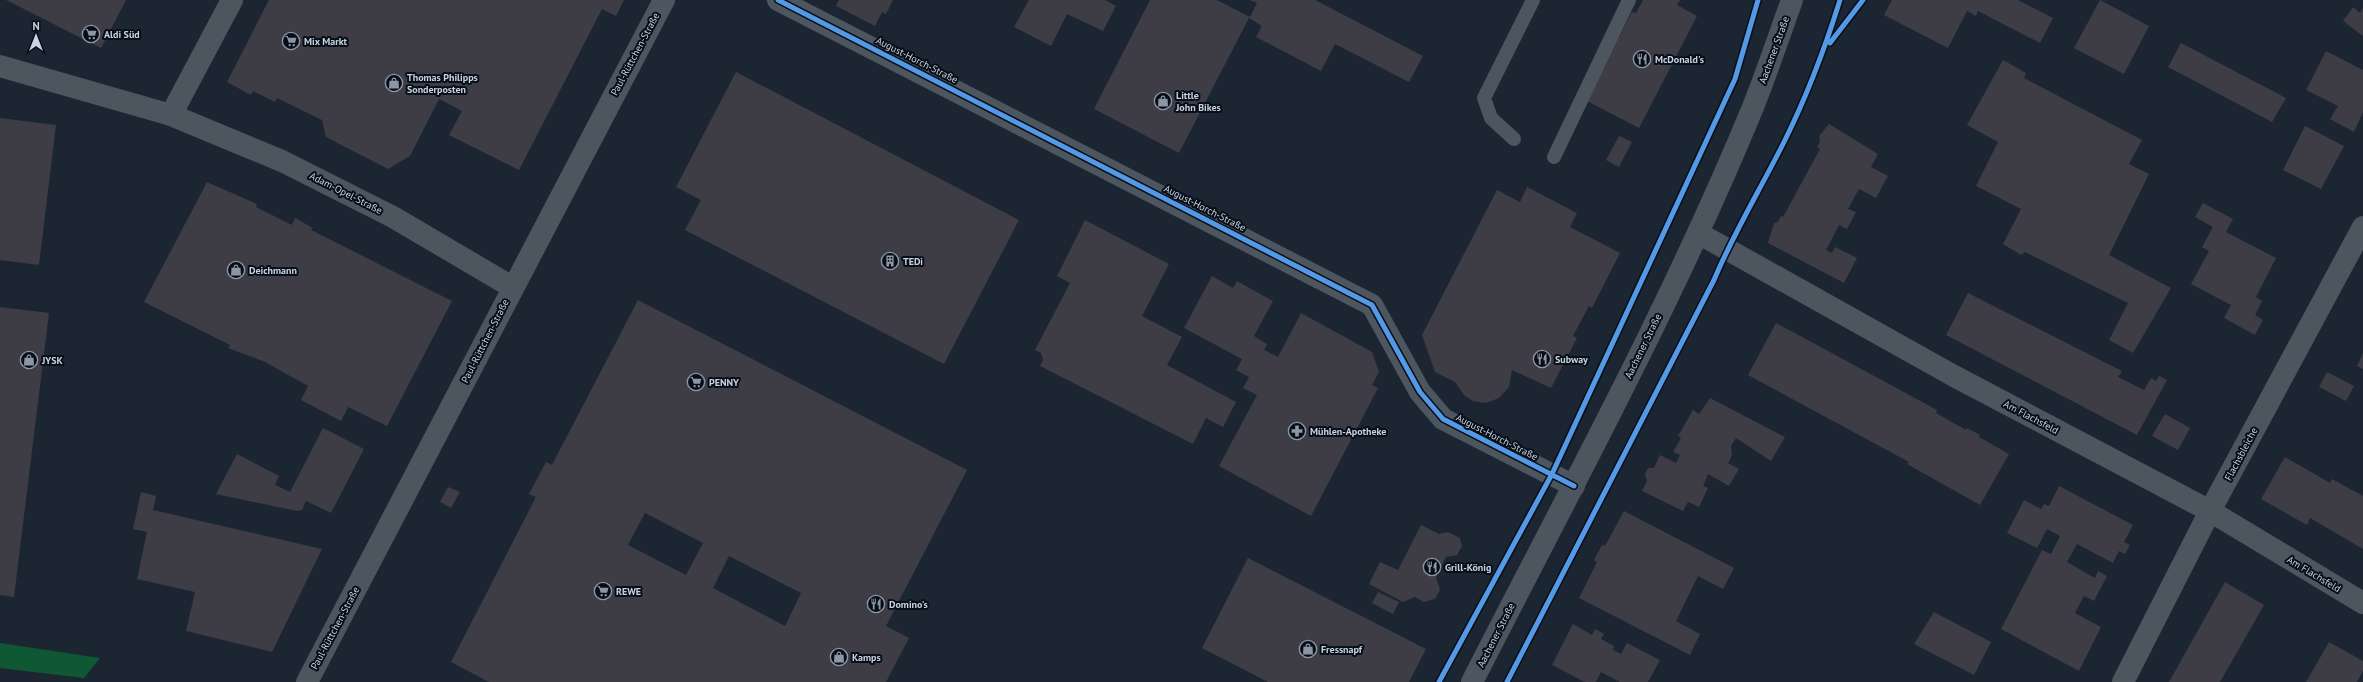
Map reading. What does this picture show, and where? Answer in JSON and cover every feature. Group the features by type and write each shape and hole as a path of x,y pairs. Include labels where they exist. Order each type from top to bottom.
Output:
{"street":[{"path":"171,115 232,0"},
{"name":"Paul-Rüttchen-Straße","path":"307,682 512,286 664,0"},
{"name":"August-Horch-Straße","path":"778,0 1372,305 1420,392 1443,419 1574,486"},
{"name":"Aachener Straße","path":"1472,682 1574,486 1698,233 1754,106 1792,0"},
{"name":"Adam-Opel-Straße","path":"0,66 171,115 282,161 393,217 512,286"},
{"name":"Flachsbleiche","path":"2123,682 2210,511 2363,227"},
{"name":"Am Flachsfeld","path":"1698,233 1954,376 2210,511 2363,603"}],"lane":[{"path":"1514,139 1491,118 1484,98 1532,0"},
{"path":"1554,157 1629,0"}],"green space":[{"path":"0,643 100,658 84,678 0,668"}],"building":[{"name":"Aldi Süd","path":"6,0 126,0 101,48"},
{"path":"269,0 624,0 616,16 602,9 519,170 449,135 462,111 439,99 410,156 388,169 326,137 322,120 277,98 275,102 253,91 251,95 227,82"},
{"path":"839,0 893,0 886,14 882,12 875,26 836,6"},
{"path":"1029,0 1105,0 1116,6 1103,31 1067,14 1051,46 1014,27"},
{"path":"1150,0 1217,0 1250,17 1257,3 1250,0 1315,0 1423,56 1409,82 1335,44 1321,71 1256,37 1262,26 1249,18 1179,153 1094,109"},
{"name":"McDonald's","path":"1643,0 1680,0 1677,5 1697,16 1639,128 1587,101 1632,12 1636,13"},
{"path":"1892,0 2018,0 2053,18 2040,43 1978,11 1976,16 1967,11 1948,48 1884,15"},
{"path":"2100,0 2149,26 2124,74 2074,48"},
{"path":"2353,7 2360,13 2363,8 2363,36 2343,21"},
{"path":"2181,43 2286,98 2272,122 2168,67"},
{"path":"2326,51 2363,70 2363,112 2354,132 2330,119 2338,106 2306,90"},
{"path":"2003,60 2026,73 2024,78 2142,140 2129,164 2149,174 2109,255 2171,288 2133,353 2109,340 2128,303 2025,252 2021,255 2003,244 2021,209 1976,186 1998,142 1967,125"},
{"name":"TEDi","path":"736,72 1019,220 944,364 685,230 701,200 676,187"},
{"path":"0,118 56,125 39,265 0,260"},
{"path":"1829,124 1878,154 1871,167 1888,176 1876,198 1859,189 1848,209 1856,212 1847,229 1839,225 1826,250 1832,253 1835,247 1857,258 1844,283 1768,243 1774,223 1778,222 1781,216 1783,217 1820,149 1817,147 1820,142 1819,136"},
{"path":"2305,126 2344,146 2321,189 2283,170"},
{"path":"1619,136 1632,142 1619,167 1606,160"},
{"path":"207,182 257,204 256,207 292,225 295,218 313,228 311,230 452,301 387,426 348,407 341,421 301,400 308,386 265,362 228,348 230,345 144,302"},
{"path":"1527,187 1577,213 1570,227 1620,253 1592,308 1589,306 1573,336 1577,338 1551,388 1512,370 1509,387 1499,398 1486,403 1473,401 1464,395 1455,382 1435,372 1422,335 1497,190 1520,202"},
{"path":"2203,203 2233,219 2226,232 2276,258 2256,297 2262,301 2255,315 2263,320 2255,335 2224,318 2231,305 2191,284 2209,251 2202,247 2213,227 2195,217"},
{"path":"1085,220 1169,264 1142,316 1182,337 1167,365 1236,402 1223,427 1206,418 1193,444 1040,366 1043,360 1041,353 1035,350 1070,283 1057,276"},
{"name":"Mühlen-Apotheke","path":"1212,276 1233,288 1237,281 1273,301 1254,336 1267,344 1264,350 1278,357 1301,313 1372,352 1379,372 1372,385 1378,388 1311,516 1219,466 1257,395 1243,388 1249,377 1236,370 1242,359 1184,328"},
{"path":"1968,293 2122,371 2118,377 2144,390 2151,378 2156,381 2159,376 2167,380 2137,435 1946,335"},
{"path":"638,300 967,470 886,626 909,638 886,682 489,682 451,662 536,497 529,494 546,462 552,465","holes":["645,513 703,543 686,575 628,545","729,556 801,593 785,626 713,588"]},
{"path":"0,307 49,313 14,597 0,595"},
{"path":"1776,323 1937,410 1936,413 1966,430 1967,428 1980,435 1979,437 2009,454 1980,505 1907,464 1909,462 1748,375"},
{"path":"2363,353 2363,369 2357,366"},
{"path":"2327,372 2354,386 2346,401 2319,387"},
{"path":"1710,398 1785,437 1771,461 1736,438 1731,446 1732,455 1728,463 1739,469 1729,486 1708,474 1703,486 1708,488 1699,507 1688,502 1683,511 1642,491 1647,481 1645,474 1648,468 1654,468 1660,455 1676,463 1680,455 1673,452 1681,438 1678,436 1693,410 1699,414"},
{"path":"2165,414 2190,428 2178,450 2152,436"},
{"path":"323,428 364,449 331,513 306,501 302,510 297,511 216,494 237,454 279,476 275,485 290,492"},
{"path":"2285,457 2330,483 2332,479 2363,496 2363,549 2310,518 2307,525 2261,499"},
{"path":"2059,486 2133,525 2124,542 2130,545 2125,554 2119,551 2113,563 2077,544 2067,562 2095,578 2098,571 2107,576 2094,601 2084,596 2075,613 2101,627 2079,671 2001,629 2042,550 2051,554 2060,536 2047,529 2037,548 2007,533 2024,500 2041,509 2044,504 2049,506"},
{"path":"448,487 460,492 451,508 440,502"},
{"path":"141,492 156,496 153,510 322,549 272,652 186,631 195,592 137,579 147,532 133,529"},
{"path":"1624,511 1734,568 1723,589 1698,576 1676,621 1700,634 1690,655 1579,598 1597,562 1594,560 1602,545 1605,546"},
{"path":"1421,525 1439,534 1448,532 1460,538 1462,546 1457,555 1446,557 1436,577 1440,590 1435,599 1424,602 1415,597 1403,602 1369,584 1380,562 1398,570"},
{"path":"1248,558 1426,649 1409,682 1268,682 1202,648"},
{"path":"2225,582 2264,605 2220,682 2169,682"},
{"path":"1378,592 1399,602 1393,614 1372,603"},
{"path":"1934,612 1991,642 1974,675 1914,644"},
{"path":"1573,624 1592,635 1595,629 1604,634 1601,639 1614,646 1613,650 1621,654 1627,643 1660,660 1648,682 1620,682 1601,672 1596,682 1585,682 1552,665"},
{"path":"2329,642 2363,661 2363,671 2357,682 2306,682"}],"cycle path":[{"path":"778,0 1372,305 1420,392 1443,419 1574,486"},
{"path":"1439,682 1552,474 1735,79 1758,0"},
{"path":"1507,682 1714,280 1739,227 1784,142 1815,72 1840,0"},
{"path":"1830,43 1863,0"}],"place":[{"name":"Aldi Süd","path":"91,34"},
{"name":"Mix Markt","path":"291,41"},
{"name":"McDonald's","path":"1642,59"},
{"name":"Thomas Philipps Sonderposten","path":"394,83"},
{"name":"Little John Bikes","path":"1163,101"},
{"name":"TEDi","path":"890,261"},
{"name":"Deichmann","path":"236,270"},
{"name":"Subway","path":"1542,359"},
{"name":"JYSK","path":"29,360"},
{"name":"PENNY","path":"696,382"},
{"name":"Mühlen-Apotheke","path":"1297,431"},
{"name":"Grill-König","path":"1432,567"},
{"name":"REWE","path":"603,591"},
{"name":"Domino's","path":"876,604"},
{"name":"Fressnapf","path":"1308,649"},
{"name":"Kamps","path":"839,657"}]}
